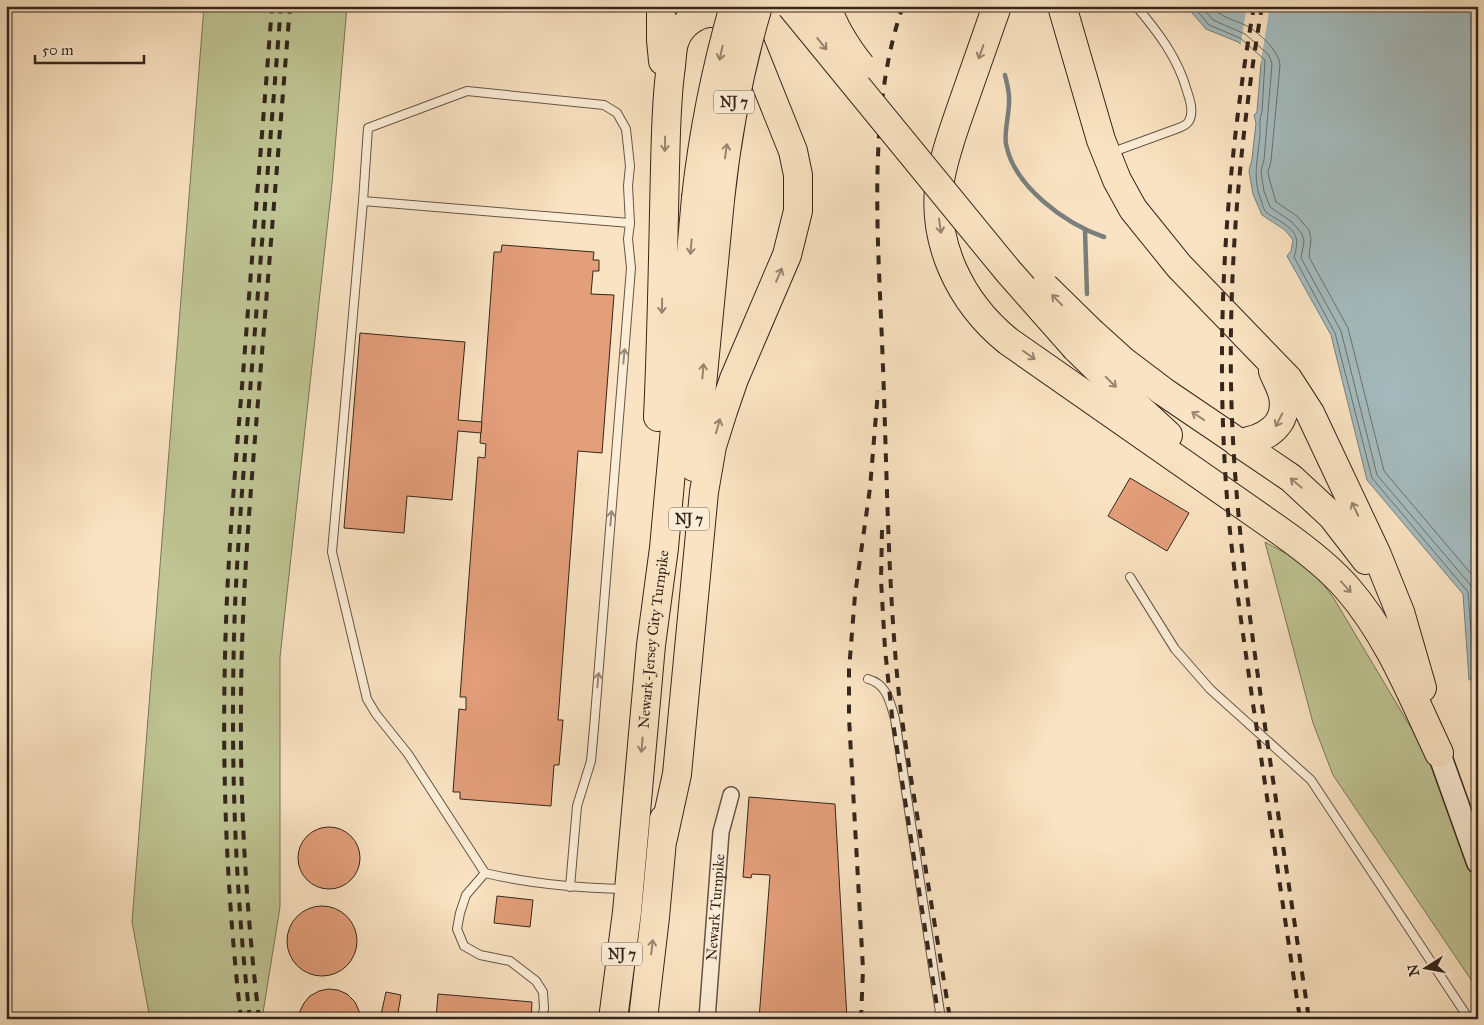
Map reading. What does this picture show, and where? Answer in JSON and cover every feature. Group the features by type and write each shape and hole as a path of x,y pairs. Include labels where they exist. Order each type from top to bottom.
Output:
{"highway":[{"path":"651,645 652,547 662,326 666,95 661,40 661,6"},
{"path":"663,838 677,774 704,492 711,454 734,379 787,255 798,211 798,175 793,151 734,6"},
{"name":"NJ 7","path":"708,199 707,120 734,6"},
{"name":"NJ 7","path":"708,199 734,104 744,54 758,6"},
{"path":"791,6 1008,271 1084,340 1143,377 1192,413 1291,478 1312,496 1342,527 1368,562 1400,630 1439,752"},
{"path":"827,6 844,44 1024,265 1062,305 1084,340 1149,418 1218,475 1285,525 1311,554 1346,587 1377,627 1439,752"},
{"path":"997,6 948,146 940,182 939,217 943,242 951,266 962,289 982,318 1008,341 1311,554"},
{"path":"1062,6 1106,155 1124,194 1144,224 1179,266 1288,380 1305,404 1377,555 1400,612 1409,638 1439,752"},
{"path":"666,95 674,41 680,30 688,22 703,14 719,14 734,23 759,68"},
{"name":"Newark-Jersey City Turnpike","path":"613,1019 629,889 651,645 708,199"},
{"name":"Newark-Jersey City Turnpike","path":"643,1019 663,838 665,773 708,199"},
{"path":"1238,443 1263,437 1273,429 1281,417 1283,396 1267,358"}],"main road":[{"path":"1439,752 1478,862"}],"street":[{"name":"Newark Turnpike","path":"707,1019 721,832 731,796"}],"lane":[{"path":"1106,155 1185,126 1189,120 1191,104 1182,71 1150,22 1136,6"},
{"path":"570,887 577,806 591,761 631,268 628,239 630,223 628,186 630,166 626,129 617,113 604,105 467,91 368,128 332,552 367,699 376,714 408,754 485,873 510,879 570,887 629,889"},
{"path":"363,201 630,223"},
{"path":"1130,578 1175,649 1210,689 1311,780 1469,1019"},
{"path":"868,679 878,682 883,687 894,719 941,1019"},
{"path":"485,873 466,895 457,929 464,946 480,955 510,961 536,981 544,992 542,1019"}],"green space":[{"path":"204,6 347,6 332,184 280,657 280,907 262,1019 150,1019 132,922"},
{"path":"1265,542 1285,553 1302,557 1333,597 1478,840 1478,990 1333,775 1313,723"}],"water":[{"path":"1186,6 1478,6 1478,678 1469,680 1463,594 1367,480 1331,335 1287,256 1291,251 1293,240 1285,230 1262,215 1253,194 1249,171 1256,123 1254,115 1257,112 1261,62 1238,42 1206,29"}],"pier":[{"path":"1247,6 1270,6 1256,91 1258,63 1240,48"}],"building":[{"path":"502,245 594,252 593,260 599,260 599,271 593,271 591,294 614,295 602,453 578,451 558,720 563,720 559,765 554,765 551,806 460,799 460,792 453,792 459,709 466,710 466,697 460,697 478,457 485,458 486,444 480,443 494,252 501,252"},
{"path":"360,333 465,342 458,420 482,422 481,433 458,431 452,500 407,496 404,533 344,528"},
{"path":"1130,478 1189,513 1167,551 1108,516"},
{"path":"749,797 835,804 847,1019 759,1019 770,875 752,874 751,878 743,877"},
{"path":"323,827 335,827 351,836 358,846 360,858 358,870 351,880 335,889 323,889 312,884 303,875 298,864 298,852 303,841 312,832"},
{"path":"497,896 533,900 530,927 494,923"},
{"path":"322,906 335,909 347,916 354,928 357,941 354,954 347,966 335,973 322,976 309,973 297,966 290,954 287,941 290,928 297,916 309,909"},
{"path":"328,989 338,990 347,994 355,1002 360,1019 299,1019 300,1011 310,996"},
{"path":"386,992 401,995 397,1019 380,1019"},
{"path":"438,994 532,1002 531,1019 436,1019"}],"waterway":[{"path":"1005,75 1009,99 1006,144 1011,160 1019,175 1044,202 1058,213 1089,231 1104,237"},
{"path":"1085,230 1087,294"}],"railway":[{"path":"241,1019 232,929 225,793 224,702 226,620 235,473 272,6"},
{"path":"250,1019 240,916 233,761 235,606 243,474 281,6"},
{"path":"259,1019 251,942 243,825 241,667 250,502 290,6"},
{"path":"903,6 892,45 884,86 879,129 877,216 890,563 901,712 950,1019"},
{"path":"1254,6 1244,69 1229,195 1222,321 1224,448 1228,511 1239,608 1300,1019"},
{"path":"1262,6 1242,147 1234,242 1231,336 1232,429 1249,607 1309,1019"},
{"path":"861,1019 863,969 849,718 849,670 855,595 870,488 878,391"},
{"path":"882,530 881,580 885,649 892,716 939,1019"}]}
